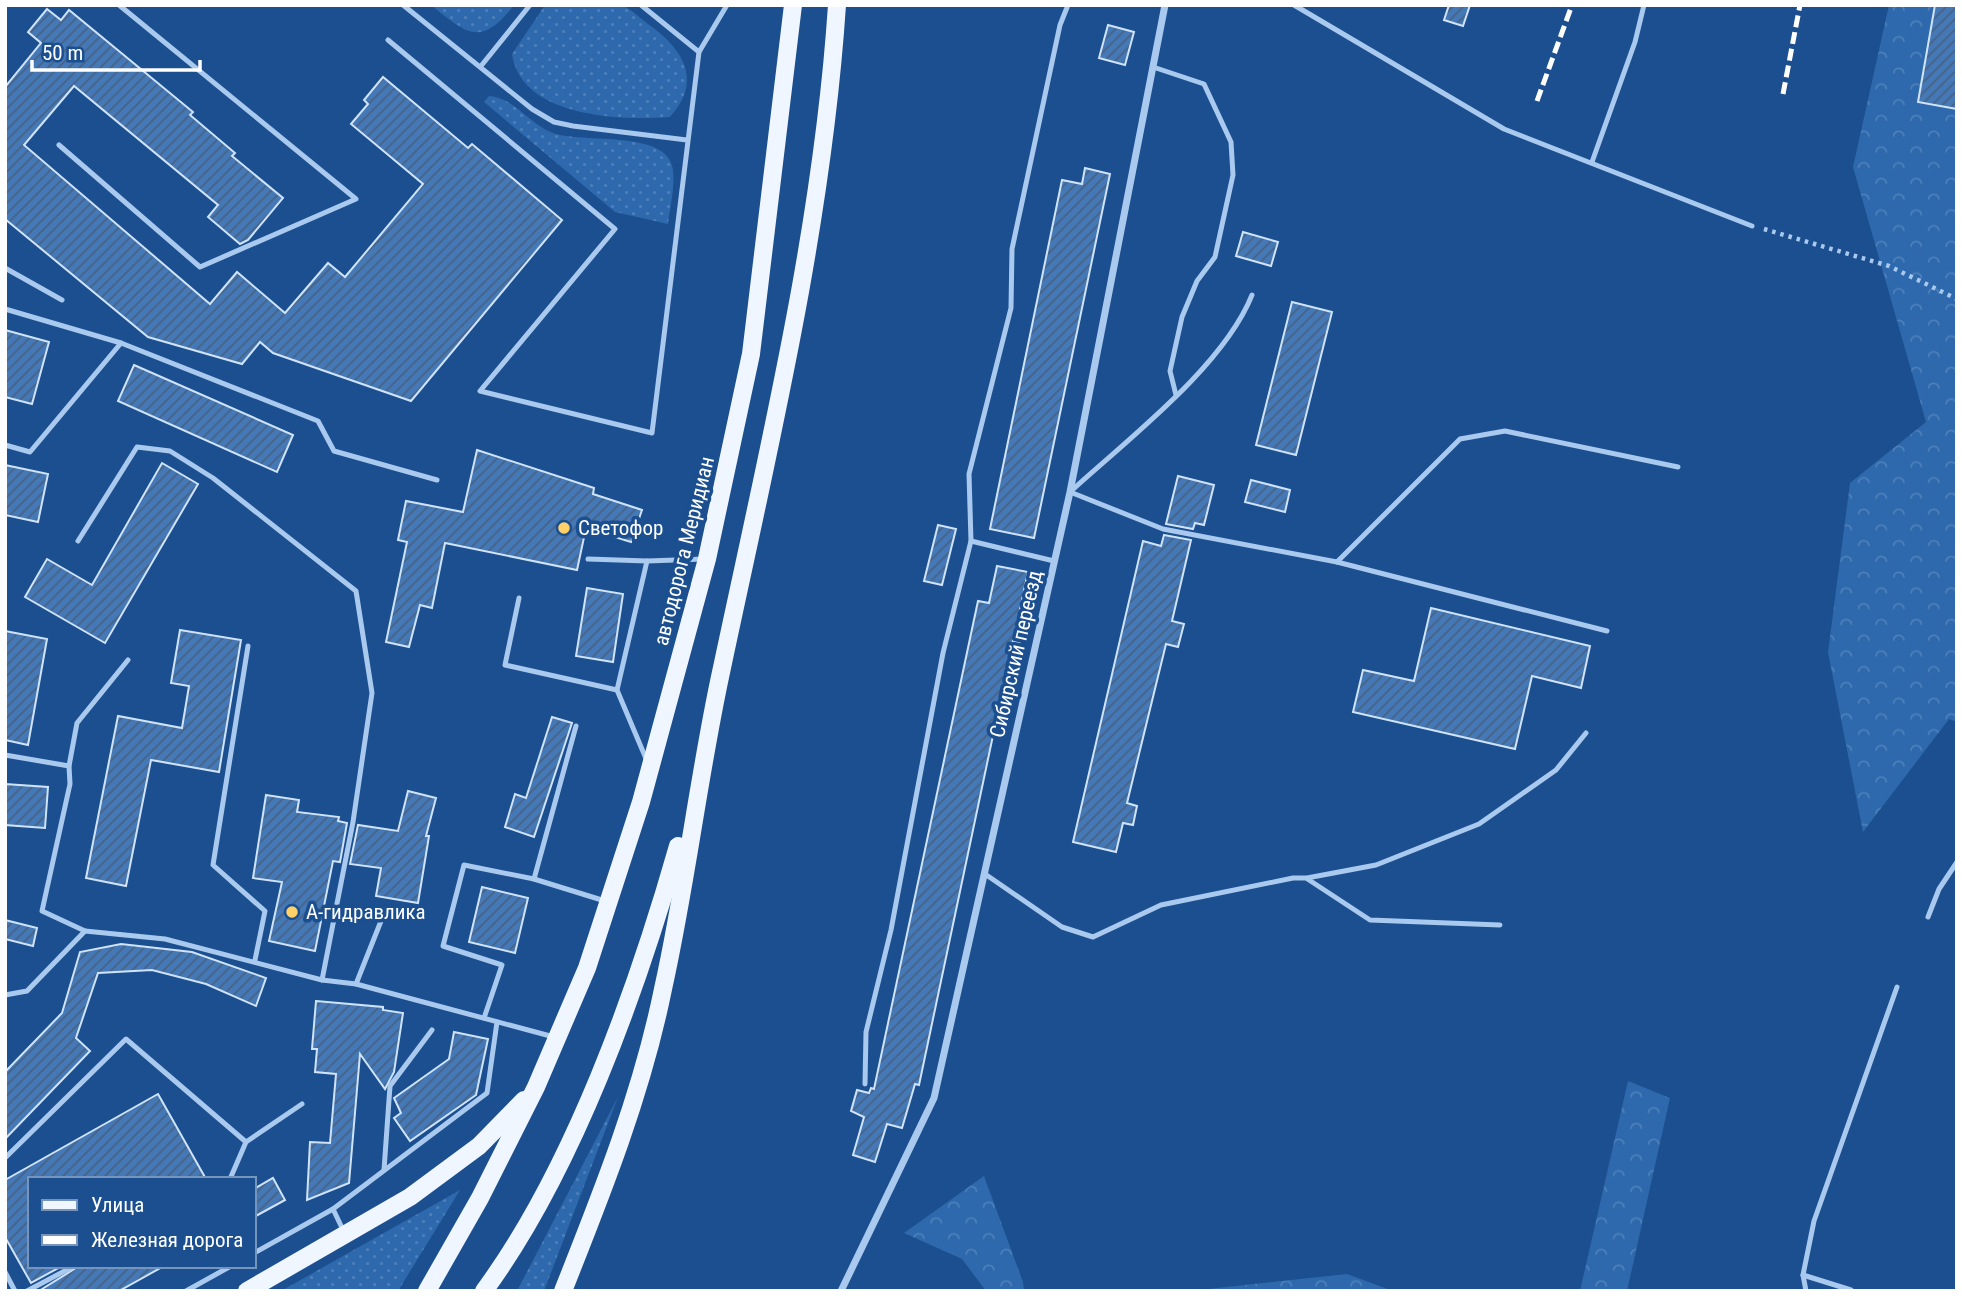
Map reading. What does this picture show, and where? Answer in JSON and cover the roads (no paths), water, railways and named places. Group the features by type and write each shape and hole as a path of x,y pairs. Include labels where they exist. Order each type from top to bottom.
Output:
{"main road":[{"name":"автодорога Меридиан","path":"427,1291 536,1087 558,1038 609,902 650,769 708,559 751,354 793,5"},
{"path":"563,1291 618,1146 663,990 703,759 814,220 831,100 837,5"},
{"path":"484,1291 517,1247 582,1112 658,916 703,759"},
{"path":"247,1291 346,1236 446,1172 479,1146 536,1087"}],"street":[{"name":"Сибирский переезд","path":"841,1291 934,1098 1070,492 1165,5"}],"lane":[{"path":"59,145 200,267 356,199 119,5"},
{"path":"403,5 533,109 555,122 687,140"},
{"path":"481,66 530,5"},
{"path":"641,5 699,52"},
{"path":"388,40 615,229 480,391 652,433 699,52 727,5"},
{"path":"864,1084 866,1032 891,930 943,653 971,541 969,474 1011,308 1012,249 1060,25 1068,5"},
{"path":"1294,5 1504,129 1752,226"},
{"path":"1592,162 1635,42 1644,5"},
{"path":"1153,66 1204,84 1233,152 1233,175 1215,257 1196,281 1182,317 1170,371 1177,395"},
{"path":"5,268 62,300"},
{"path":"1252,295 1241,322 1177,395 1070,492 1163,529 1337,562 1607,631"},
{"path":"5,309 121,343 318,421 334,451 438,480"},
{"path":"5,445 30,452 121,343"},
{"path":"1337,562 1460,439 1471,435 1505,431 1678,467"},
{"path":"78,541 137,447 170,451 213,478 356,591 372,693 353,822 323,979"},
{"path":"971,541 1055,561"},
{"path":"588,559 708,559"},
{"path":"647,561 617,690 650,769"},
{"path":"519,598 505,665 617,690"},
{"path":"248,646 213,865 265,911 255,960"},
{"path":"128,660 77,723 69,766 70,784 42,911 85,931 164,939 323,979 356,984 558,1038"},
{"path":"534,879 576,726"},
{"path":"985,874 1062,928 1093,937 1161,905 1293,878 1377,865 1479,824 1556,770 1586,733"},
{"path":"5,755 69,766"},
{"path":"1928,917 1939,889 1957,862"},
{"path":"484,1018 502,965 443,946 464,864 534,879 609,902"},
{"path":"1306,878 1370,920 1500,925"},
{"path":"356,984 383,916"},
{"path":"5,995 27,991 85,931"},
{"path":"1806,1291 1803,1275 1814,1221 1897,987"},
{"path":"256,1253 333,1209 487,1093 497,1021"},
{"path":"384,1170 390,1086 432,1030"},
{"path":"5,1158 126,1039 246,1142"},
{"path":"231,1177 246,1142 302,1104"},
{"path":"333,1209 346,1236"},
{"path":"27,1291 70,1268"},
{"path":"186,1291 227,1268"},
{"path":"5,1272 15,1291"},
{"path":"1803,1275 1851,1290"}],"railway":[{"path":"1537,101 1572,5"},
{"path":"1783,94 1800,5"}],"place":[{"name":"Светофор","path":"564,528"},
{"name":"А-гидравлика","path":"292,912"}]}
